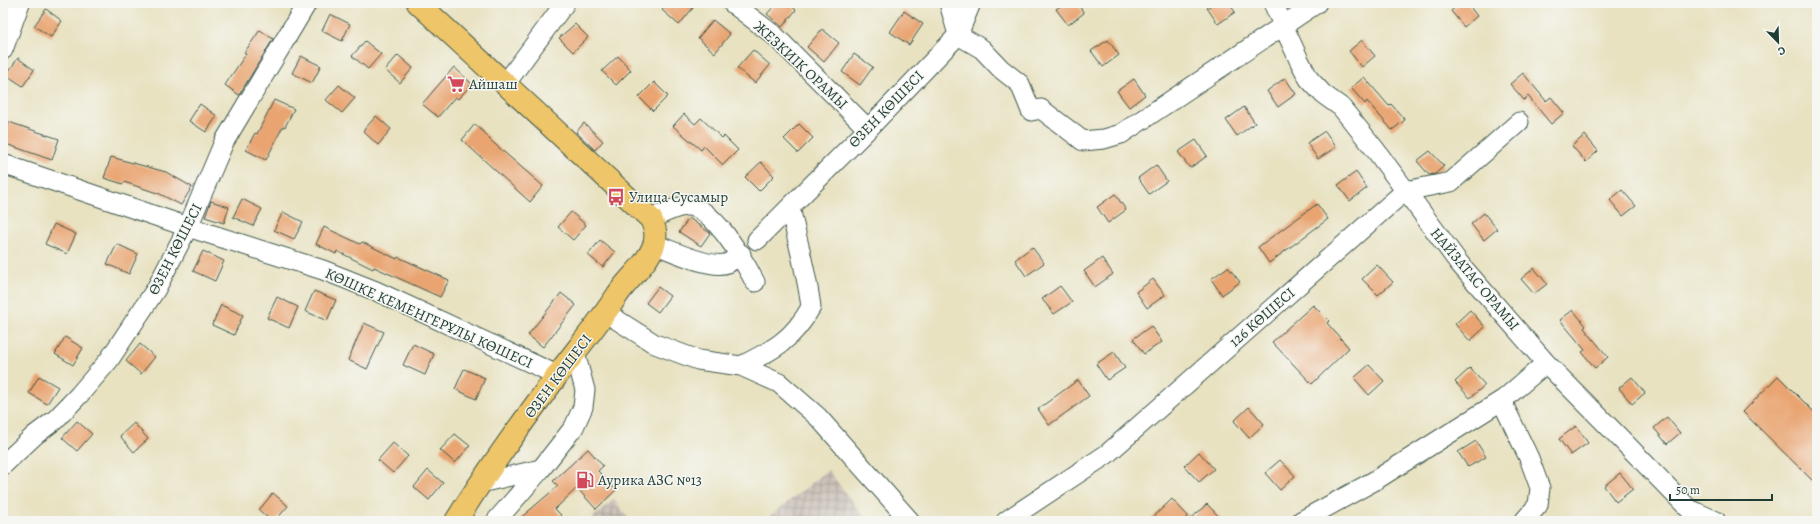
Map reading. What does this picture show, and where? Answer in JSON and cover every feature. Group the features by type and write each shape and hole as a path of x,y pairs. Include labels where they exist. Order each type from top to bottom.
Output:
{"main road":[{"path":"418,3 506,83 654,231"},
{"name":"ӨЗЕН КӨШЕСІ","path":"456,521 480,483 557,376 606,313 625,285 647,259 654,231"}],"street":[{"path":"3,50 20,3"},
{"name":"ӨЗЕН КӨШЕСІ","path":"3,465 35,435 55,420 109,360 156,289 188,227 224,142 307,3"},
{"path":"506,83 565,3"},
{"name":"ЖЕЗКИІК ОРАМЫ","path":"732,3 775,36 868,129"},
{"path":"949,3 958,34 982,50 1001,69 1020,84 1031,111 1041,109 1083,141 1104,139 1121,134 1317,3"},
{"name":"ӨЗЕН КӨШЕСІ","path":"757,240 868,129 958,34 971,3"},
{"name":"НАЙЗАТАС ОРАМЫ","path":"1273,3 1309,78 1323,94 1341,107 1374,148 1459,264 1546,363 1689,510 1716,521"},
{"path":"1405,191 1451,182 1519,122"},
{"name":"КӨШКЕ КЕМЕНГЕРҰЛЫ КӨШЕСІ","path":"3,164 188,227 323,270 376,291 557,376"},
{"name":"126 КӨШЕСІ","path":"1006,521 1108,454 1405,191"},
{"path":"740,254 728,263 718,265 705,263 654,231 678,208 686,206 695,207 706,213 740,254 755,282"},
{"path":"741,366 772,350 792,335 811,307 790,207"},
{"path":"606,313 655,344 698,360 741,366 779,383 818,417 910,521"},
{"path":"496,521 541,469 574,427 583,407 585,390 575,353"},
{"path":"1300,521 1374,481 1504,399 1546,363"},
{"path":"1504,399 1505,408 1529,458 1540,488 1538,506 1524,521"},
{"path":"480,483 541,469"}],"shaded area":[{"path":"828,470 867,521 764,521"},
{"path":"614,499 630,521 589,521"}],"building":[{"path":"668,3 697,3 679,25 662,10"},
{"path":"777,3 788,3 796,10 782,27 767,14"},
{"path":"1065,3 1077,3 1084,13 1068,25 1056,9"},
{"path":"1214,3 1229,3 1235,12 1218,24 1207,8"},
{"path":"1460,3 1467,3 1477,16 1464,27 1451,11"},
{"path":"46,9 62,21 51,37 34,26"},
{"path":"904,11 923,24 909,45 890,32"},
{"path":"330,14 350,24 342,41 322,31"},
{"path":"713,20 730,34 715,53 698,38"},
{"path":"575,24 588,37 573,52 559,38"},
{"path":"822,29 839,43 824,62 807,47"},
{"path":"260,30 273,39 239,95 225,85"},
{"path":"1108,40 1119,55 1103,67 1091,51"},
{"path":"1362,40 1375,56 1362,67 1349,51"},
{"path":"365,41 381,54 368,69 352,56"},
{"path":"753,50 770,65 755,83 737,68"},
{"path":"854,54 873,67 860,85 842,72"},
{"path":"398,55 413,68 400,83 385,70"},
{"path":"301,56 321,66 312,83 292,73"},
{"path":"618,56 631,70 616,85 602,71"},
{"path":"18,58 34,70 23,86 6,75"},
{"path":"454,67 472,84 458,99 455,97 438,117 422,104"},
{"path":"1523,73 1546,101 1551,97 1564,113 1551,124 1528,96 1524,100 1510,84"},
{"path":"1364,77 1389,106 1391,104 1405,120 1392,130 1367,101 1365,104 1351,88"},
{"path":"1285,78 1296,94 1278,107 1267,91"},
{"path":"1134,79 1145,95 1129,107 1117,91"},
{"path":"654,82 668,96 653,111 639,97"},
{"path":"339,85 355,98 342,113 326,100"},
{"path":"274,100 294,109 285,127 283,126 266,160 246,150 255,133 257,134"},
{"path":"200,104 217,116 206,132 189,121"},
{"path":"1244,107 1255,123 1237,136 1226,120"},
{"path":"684,114 695,124 701,118 722,138 724,136 738,150 723,165 704,146 701,150 673,126"},
{"path":"376,116 391,129 378,145 363,131"},
{"path":"3,120 59,139 52,160 3,143"},
{"path":"584,123 603,141 595,150 576,132"},
{"path":"475,124 490,138 489,139 543,186 530,202 462,140"},
{"path":"799,124 813,138 798,153 784,139"},
{"path":"1325,131 1336,147 1318,159 1307,143"},
{"path":"1585,135 1598,151 1586,162 1572,146"},
{"path":"1196,140 1207,156 1190,168 1178,152"},
{"path":"1430,151 1444,166 1435,174 1429,175 1417,161"},
{"path":"111,157 166,172 192,187 181,205 160,194 124,182 123,184 104,178"},
{"path":"761,162 774,176 759,191 745,177"},
{"path":"1156,165 1167,181 1149,194 1138,178"},
{"path":"1356,172 1367,188 1350,201 1338,185"},
{"path":"1622,190 1636,206 1623,216 1610,200"},
{"path":"1115,194 1126,210 1108,223 1097,207"},
{"path":"242,199 262,209 253,226 233,217"},
{"path":"211,201 229,207 224,223 205,217"},
{"path":"1317,204 1328,219 1269,263 1258,247"},
{"path":"283,212 303,222 294,239 274,230"},
{"path":"571,212 586,225 573,240 558,227"},
{"path":"1484,213 1497,229 1484,240 1471,224"},
{"path":"689,218 710,233 701,246 679,232"},
{"path":"54,224 76,234 67,254 45,244"},
{"path":"324,227 360,244 362,242 397,259 398,257 449,280 440,297 374,267 373,269 337,251 336,254 316,244"},
{"path":"600,240 615,252 603,267 588,255"},
{"path":"117,244 138,254 129,274 107,264"},
{"path":"1032,247 1044,263 1026,276 1015,260"},
{"path":"203,251 224,261 215,281 193,271"},
{"path":"1102,258 1113,274 1095,287 1084,271"},
{"path":"1377,265 1393,282 1378,295 1362,279"},
{"path":"1228,267 1240,282 1222,295 1211,279"},
{"path":"1534,268 1547,284 1534,294 1521,279"},
{"path":"1153,279 1165,295 1147,308 1136,292"},
{"path":"1060,286 1072,302 1054,314 1042,299"},
{"path":"658,287 670,296 658,312 646,303"},
{"path":"314,291 336,300 327,321 305,311"},
{"path":"561,293 576,305 543,347 528,335"},
{"path":"277,297 298,307 289,328 267,318"},
{"path":"221,305 243,315 234,335 212,325"},
{"path":"1313,305 1329,321 1327,323 1349,348 1312,384 1272,342"},
{"path":"1470,310 1485,327 1470,341 1455,324"},
{"path":"1573,310 1586,326 1584,328 1608,357 1595,368 1582,352 1585,350 1560,320"},
{"path":"364,323 384,332 367,369 348,360"},
{"path":"1151,326 1162,342 1144,354 1133,339"},
{"path":"65,337 83,348 73,365 55,354"},
{"path":"140,344 155,357 141,374 126,361"},
{"path":"413,344 434,354 425,375 403,365"},
{"path":"1114,352 1125,368 1107,380 1096,364"},
{"path":"1369,365 1384,381 1369,395 1354,378"},
{"path":"1470,368 1485,385 1470,398 1455,382"},
{"path":"464,369 485,378 476,399 455,389"},
{"path":"39,376 58,387 47,404 29,393"},
{"path":"1778,376 1817,415 1817,485 1743,412"},
{"path":"1632,377 1645,393 1632,404 1619,388"},
{"path":"1078,380 1089,396 1049,425 1038,409"},
{"path":"1249,407 1264,424 1249,438 1234,421"},
{"path":"1667,417 1680,433 1667,444 1654,428"},
{"path":"77,421 92,434 77,451 62,438"},
{"path":"134,423 148,439 134,452 120,436"},
{"path":"1576,426 1588,443 1571,455 1559,439"},
{"path":"455,434 470,446 455,463 440,450"},
{"path":"1476,441 1486,457 1468,467 1458,452"},
{"path":"393,443 408,456 393,473 378,460"},
{"path":"588,449 603,466 598,471 616,490 596,509 577,488 555,509 561,515 554,521 517,521 558,486 553,481"},
{"path":"1199,452 1214,469 1199,482 1184,466"},
{"path":"1280,460 1295,476 1280,490 1265,473"},
{"path":"428,470 443,483 429,500 414,487"},
{"path":"1620,473 1633,489 1616,502 1604,486"},
{"path":"273,493 288,506 275,521 271,521 259,510"},
{"path":"1172,499 1188,516 1182,521 1149,521"},
{"path":"1207,504 1223,521 1188,521"}],"place":[{"name":"Айшаш","path":"456,84"},
{"name":"Улица Сусамыр","path":"616,197"},
{"name":"Аурика АЗС №13","path":"585,480"}]}
